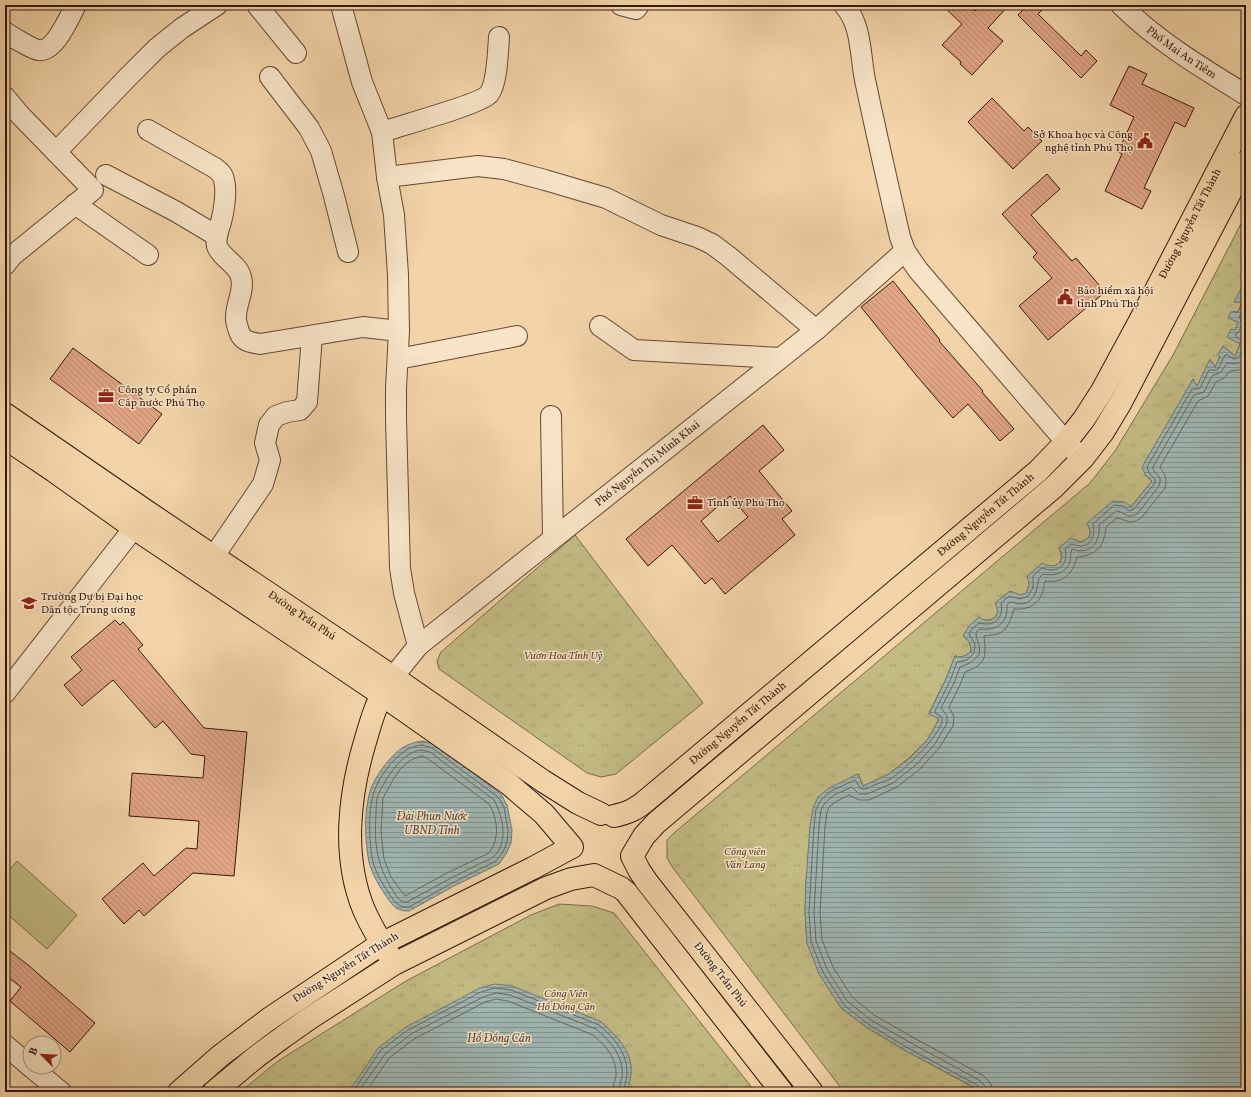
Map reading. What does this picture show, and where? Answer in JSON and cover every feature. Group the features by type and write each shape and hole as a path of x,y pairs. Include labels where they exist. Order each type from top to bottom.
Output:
{"main road":[{"name":"Đường Nguyễn Tất Thành","path":"607,815 628,813 654,794 1038,471 1066,442 1084,419 1102,390 1142,317 1246,116"},
{"name":"Đường Nguyễn Tất Thành","path":"632,856 644,836 656,823 1048,492 1082,458 1103,432 1121,402 1246,162"},
{"name":"Đường Trần Phú","path":"5,414 65,454 140,519 214,556 387,685 522,794 551,821 572,847"},
{"name":"Đường Trần Phú","path":"5,438 140,519 387,685 578,803 607,815"},
{"path":"387,685 370,723 357,773 352,801 350,841 352,864 357,888 364,910 381,944 394,964"},
{"path":"607,815 624,822 631,832 634,844 632,856 624,867 617,873 608,876 594,875 585,871 578,864 574,856 572,847 574,835 580,824 590,817 607,815"},
{"name":"Đường Nguyễn Tất Thành","path":"179,1092 220,1056 269,1019 381,944 572,847"},
{"name":"Đường Trần Phú","path":"632,856 647,882 812,1092"},
{"name":"Đường Nguyễn Tất Thành","path":"214,1092 283,1037 394,964 546,888 571,879 594,875"},
{"name":"Đường Trần Phú","path":"594,875 626,892 782,1092"}],"street":[{"path":"5,32 38,50 48,49 56,40 76,5"},
{"path":"56,152 157,48 182,28 217,5"},
{"path":"257,5 296,53"},
{"path":"341,5 362,82 382,132 387,177 394,215 398,275 399,331 396,419 400,568 404,593 418,646"},
{"path":"621,5 636,9 639,5"},
{"name":"Phố Mai An Tiêm","path":"1121,5 1132,17 1168,45 1246,95"},
{"path":"849,7 858,32 865,78 900,237 905,251 918,270 1066,442 1082,458"},
{"path":"382,132 466,106 489,95 494,82 499,37"},
{"path":"270,77 309,128 321,151 348,252"},
{"path":"5,98 93,190 12,256 5,265"},
{"path":"148,130 221,172 224,180 225,202 222,220 217,236 217,246 242,277 236,318 239,332 243,339 252,343 260,344 363,328 399,331"},
{"path":"387,177 478,166 504,169 606,198 661,225 697,237 712,244 816,330"},
{"path":"106,175 175,211 217,236"},
{"path":"75,204 148,254"},
{"name":"Phố Nguyễn Thị Minh Khai","path":"387,685 418,646 816,330 905,251"},
{"path":"600,326 634,350 780,358"},
{"path":"214,556 263,484 270,460 265,443 269,425 276,416 287,412 300,410 307,402 312,336"},
{"path":"398,359 517,336"},
{"path":"551,416 553,538"},
{"path":"5,693 140,519"},
{"path":"5,1045 22,1059"},
{"path":"41,1075 61,1092"}],"green space":[{"name":"Công viên Văn Lang","path":"1246,214 1246,279 1235,302 1242,302 1238,312 1231,312 1229,318 1238,322 1235,331 1240,344 1235,356 1223,346 1215,367 1210,360 1197,387 1193,379 1146,476 1152,481 1130,508 1087,523 1090,530 1090,535 1084,541 1080,542 1071,538 1059,548 1061,556 1057,565 1047,566 1027,576 1029,584 1026,593 1020,595 1015,594 995,603 998,611 996,616 990,620 982,620 963,636 969,642 971,652 960,657 955,656 946,679 929,713 939,719 928,739 910,757 889,774 863,786 858,774 806,881 805,912 807,943 841,1008 866,1027 906,1051 975,1088 979,1092 844,1092 673,868 667,858 667,840 1090,483 1115,451 1173,355"},
{"name":"Vườn Hoa Tỉnh Uỷ","path":"575,535 703,703 616,774 601,777 587,773 439,669 437,661 441,652"},
{"path":"17,861 77,915 47,949 5,912 5,875"},
{"name":"Công Viên Hồ Đồng Cận","path":"559,904 592,906 614,913 753,1089 738,1092 240,1092 278,1061 406,981 531,915"}],"water":[{"path":"1246,279 1246,1092 979,1092 975,1088 906,1051 866,1027 841,1008 819,974 807,943 805,912 810,826 813,808 818,797 829,788 858,774 863,786 889,774 910,758 928,739 939,719 929,714 955,656 960,657 971,652 969,642 963,636 969,626 979,617 987,620 994,618 997,612 995,603 1010,591 1020,595 1026,593 1029,585 1027,576 1042,563 1051,566 1059,563 1062,557 1059,548 1071,538 1080,542 1087,539 1090,535 1090,530 1087,523 1113,501 1125,502 1131,507 1152,481 1146,476 1142,467 1193,379 1197,386 1210,359 1215,367 1220,357 1218,354 1223,346 1235,356 1240,344 1227,337 1231,329 1235,330 1238,322 1228,318 1231,312 1238,312 1242,302 1234,302"},
{"name":"Đài Phun Nước UBND Tỉnh","path":"422,741 434,744 501,794 507,805 512,830 511,843 499,864 454,886 409,911 404,911 391,904 375,878 369,862 366,811 371,789 377,776 387,763 402,748 412,743"},
{"name":"Hồ Đồng Cận","path":"495,984 512,986 600,1021 618,1039 628,1055 631,1065 631,1073 627,1092 344,1092 353,1085 378,1048 406,1027 480,988"}],"building":[{"path":"942,5 968,5 975,11 981,5 1009,5 988,28 1003,41 972,75 960,64 961,62 942,45 962,24"},
{"path":"1028,5 1047,5 1038,14 1081,56 1086,50 1097,61 1081,78 1018,15"},
{"name":"Sở Khoa học và Công nghệ tỉnh Phú Thọ","path":"1129,66 1147,74 1142,84 1194,108 1185,127 1175,122 1144,188 1151,191 1142,209 1105,191 1122,154 1118,152 1134,117 1110,105"},
{"path":"992,98 1024,131 1028,127 1042,141 1013,169 968,122"},
{"path":"1047,174 1060,189 1031,215 1072,261 1076,258 1105,292 1048,340 1019,306 1052,278 1033,257 1037,253 1002,214"},
{"path":"893,281 940,340 939,341 1014,429 1000,441 968,404 953,418 861,307"},
{"name":"Công ty Cổ phần Cấp nước Phú Thọ","path":"73,348 162,414 139,444 50,379"},
{"name":"Tỉnh ủy Phú Thọ","path":"763,425 784,450 759,471 792,511 782,519 795,535 725,594 712,578 705,584 672,545 648,566 626,539","holes":["730,496 748,517 718,542 701,521"]},
{"path":"115,620 120,625 123,622 143,645 138,649 204,728 247,732 234,876 193,873 144,916 139,910 124,924 102,899 143,863 154,876 186,848 197,849 199,821 129,816 132,773 203,778 205,756 191,754 163,721 155,728 113,680 82,706 64,685 82,670 71,657"},
{"path":"5,947 95,1023 70,1052 62,1045 62,1035 50,1035 10,1001 21,987 5,975"}],"place":[{"name":"Sở Khoa học và Công nghệ tỉnh Phú Thọ","path":"1145,141"},
{"name":"Bảo hiểm xã hội tỉnh Phú Thọ","path":"1065,297"},
{"name":"Công ty Cổ phần Cấp nước Phú Thọ","path":"106,396"},
{"name":"Tỉnh ủy Phú Thọ","path":"695,503"},
{"name":"Trường Dự bị Đại học Dân tộc Trung ương","path":"29,603"}]}
